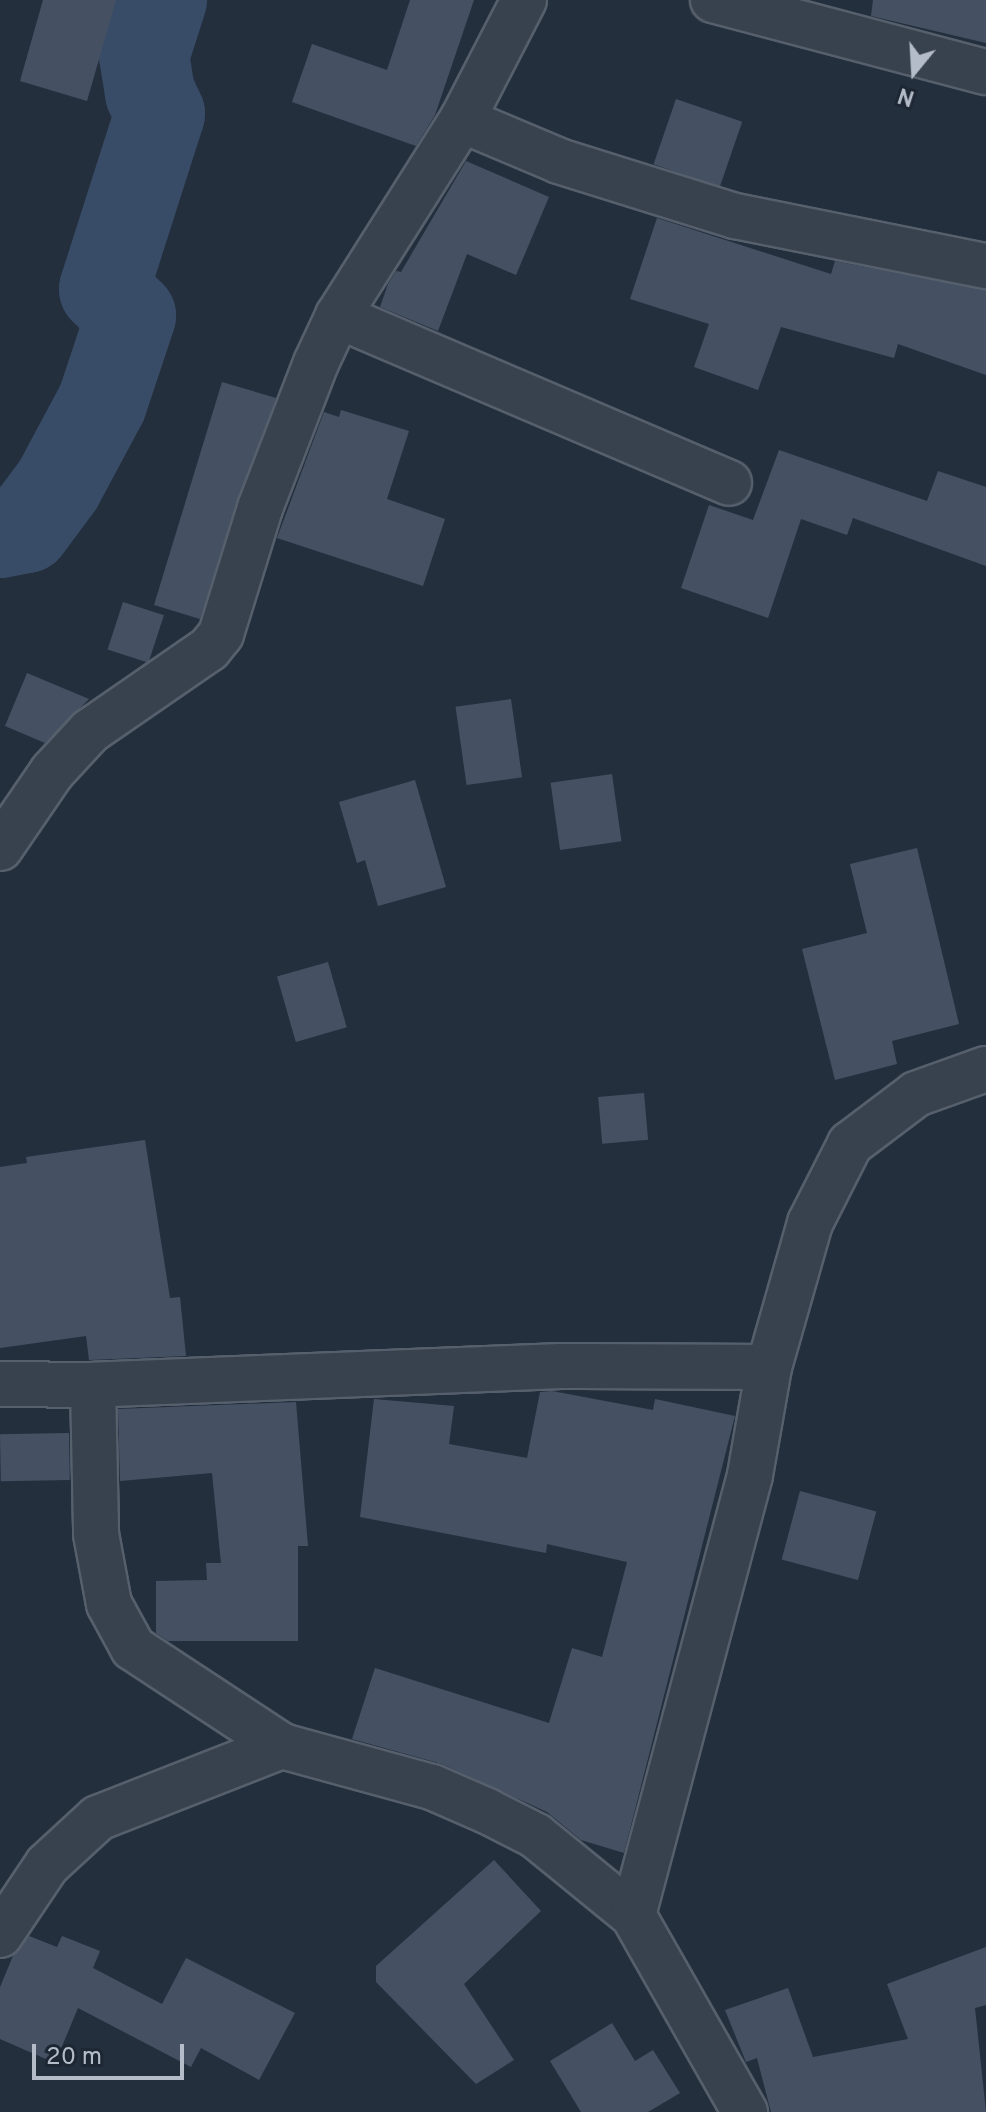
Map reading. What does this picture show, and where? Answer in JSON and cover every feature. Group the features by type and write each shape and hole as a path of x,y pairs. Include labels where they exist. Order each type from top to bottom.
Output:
{"street":[{"path":"0,848 52,772 90,731 209,649 221,634 260,508 338,316 462,120 524,0"},
{"path":"713,0 986,72"},
{"path":"462,120 559,161 735,216 986,266"},
{"path":"338,316 729,483"},
{"path":"633,1915 750,1475 769,1367 810,1223 850,1144 916,1094 986,1069"},
{"path":"0,1384 93,1385 546,1366 769,1367"},
{"path":"93,1385 96,1534 109,1604 133,1648 282,1746 432,1787 536,1836 633,1915 745,2112"},
{"path":"0,1935 47,1865 98,1818 282,1746"}],"building":[{"path":"43,0 116,0 87,101 20,81"},
{"path":"410,0 474,0 435,115 416,146 292,102 312,44 387,70"},
{"path":"873,0 986,0 986,43 871,16"},
{"path":"676,99 742,122 720,187 654,164"},
{"path":"466,161 549,197 516,275 467,254 438,331 380,307 388,284 396,271 401,272"},
{"path":"657,218 831,274 835,261 986,290 986,375 898,344 894,358 781,327 758,390 694,367 709,324 630,299"},
{"path":"222,382 276,398 200,619 154,605"},
{"path":"341,410 409,431 387,499 445,519 423,586 277,538 324,412 339,417"},
{"path":"779,450 927,501 938,471 986,487 986,566 853,518 847,535 801,519 768,618 681,588 709,505 753,520"},
{"path":"123,602 164,615 148,663 108,650"},
{"path":"27,673 89,699 45,743 5,726"},
{"path":"511,699 522,777 467,785 456,707"},
{"path":"612,774 621,841 560,850 551,783"},
{"path":"415,780 446,887 378,906 365,860 357,863 339,802"},
{"path":"917,848 959,1024 892,1041 897,1064 835,1080 802,949 867,933 850,864"},
{"path":"328,962 347,1027 296,1042 277,977"},
{"path":"644,1093 648,1140 602,1144 598,1097"},
{"path":"145,1140 170,1298 180,1297 186,1356 89,1360 86,1336 0,1348 0,1167 27,1163 26,1157"},
{"path":"552,1391 653,1410 655,1399 735,1416 624,1853 581,1840 547,1812 442,1764 352,1739 375,1668 549,1723 572,1648 602,1657 627,1562 547,1544 546,1553 360,1517 374,1399 454,1406 449,1444 527,1458 540,1392"},
{"path":"296,1402 308,1546 298,1546 298,1641 168,1641 156,1633 156,1581 207,1580 206,1563 221,1563 212,1473 120,1481 118,1409"},
{"path":"69,1433 70,1480 1,1481 0,1434"},
{"path":"800,1491 876,1511 858,1580 782,1560"},
{"path":"494,1860 541,1911 464,1984 514,2060 476,2084 376,1982 376,1966"},
{"path":"29,1936 57,1947 62,1936 100,1951 93,1968 162,2004 186,1958 295,2013 259,2080 201,2048 191,2067 78,2008 55,2063 0,2039 0,1987 13,1956"},
{"path":"986,1947 986,2005 975,2008 986,2112 771,2112 757,2058 746,2062 725,2010 788,1988 813,2057 908,2039 887,1984"},
{"path":"612,2023 635,2061 653,2050 680,2093 648,2112 581,2112 550,2061"}],"waterway":[{"path":"0,533 26,528 58,485 102,403 131,316 104,289 160,114 150,93 144,56 162,0"}]}
